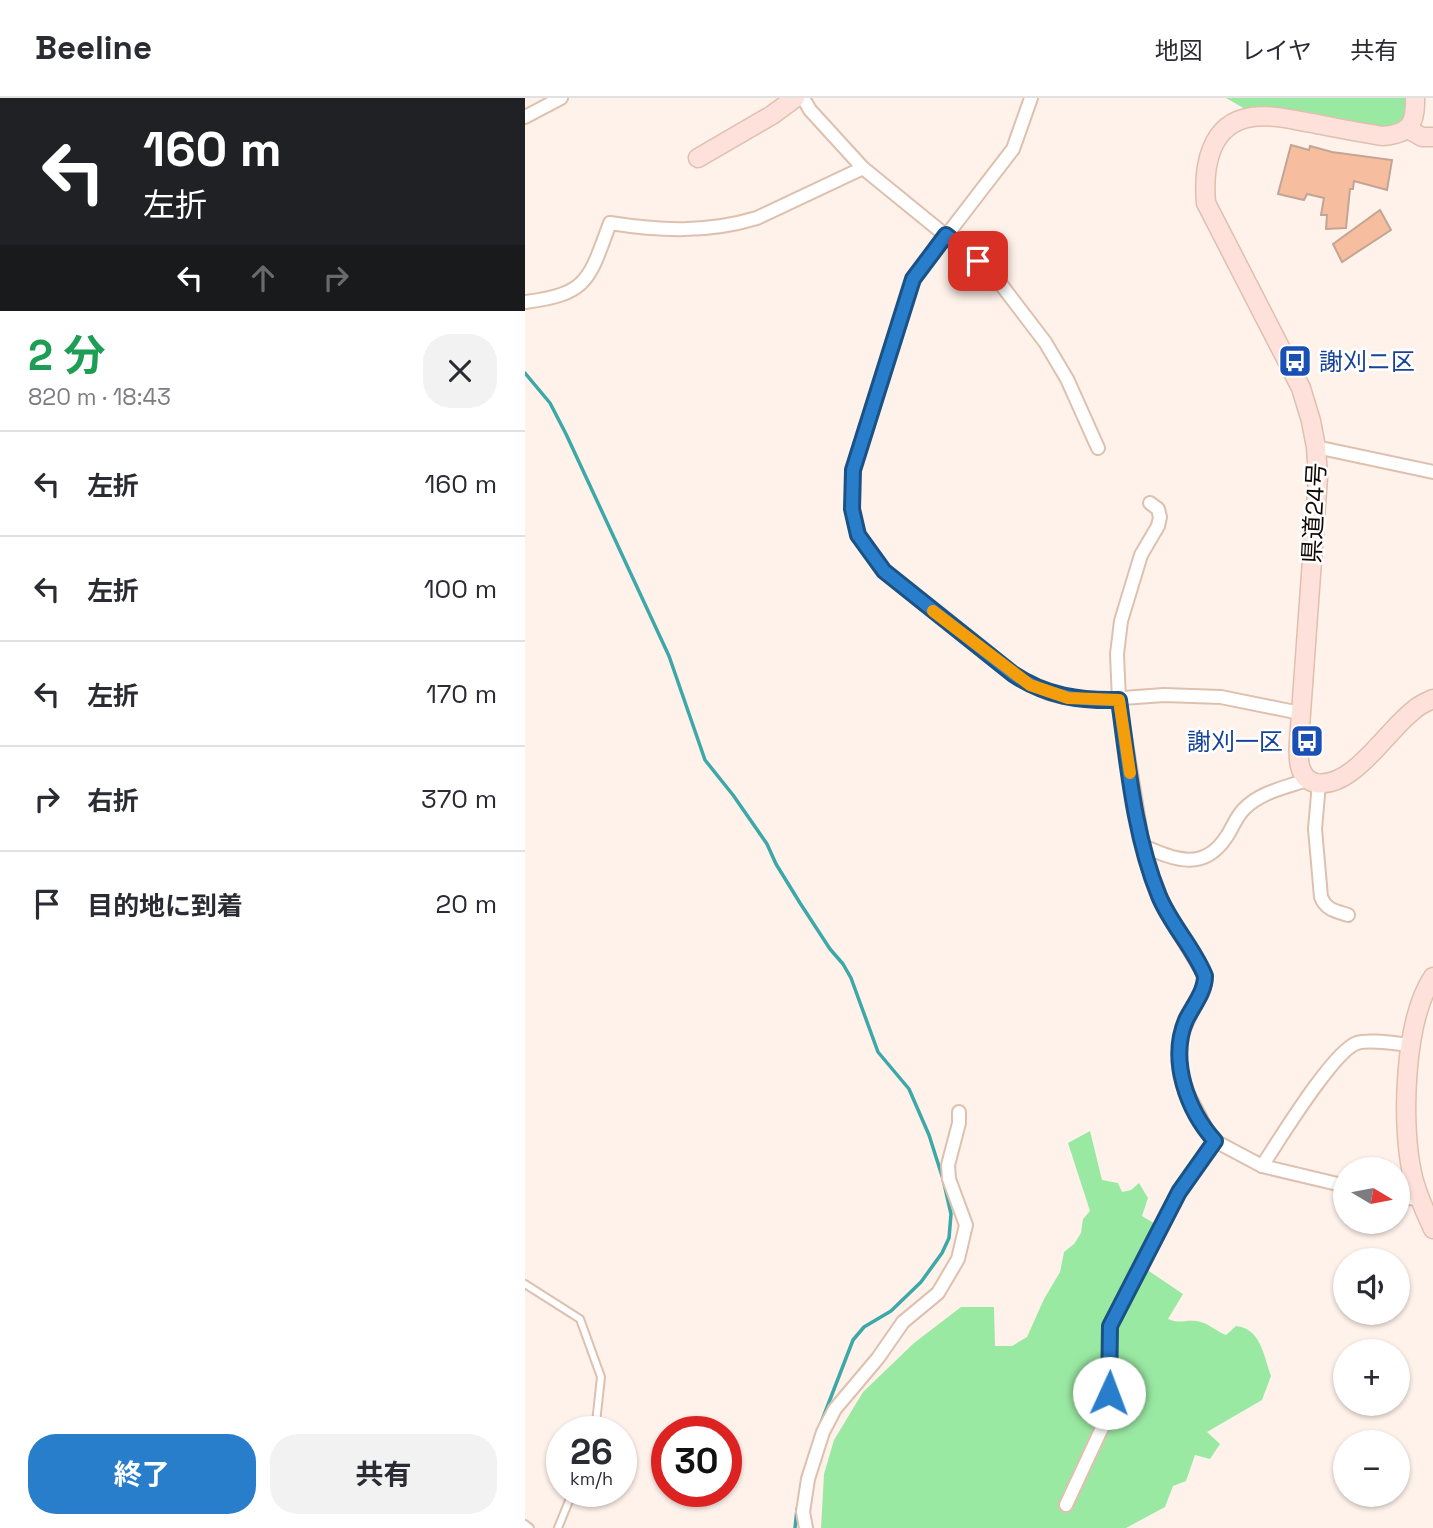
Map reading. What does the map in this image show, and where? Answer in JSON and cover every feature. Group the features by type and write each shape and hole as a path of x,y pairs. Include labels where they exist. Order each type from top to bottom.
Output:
{"main road":[{"path":"698,158 772,115 795,98"},
{"path":"1415,98 1416,115 1408,129 1422,137 1433,137"},
{"name":"県道24号","path":"1313,781 1303,776 1299,763 1300,713 1318,477 1316,447 1301,388 1206,203 1204,178 1209,153 1218,136 1233,124 1251,117 1273,117 1382,136 1395,135 1408,129"},
{"path":"1313,781 1338,780 1359,764 1413,710 1433,699"},
{"path":"1433,977 1420,1001 1407,1095 1407,1145 1420,1199 1433,1229"}],"street":[{"path":"525,117 561,98"},
{"path":"803,98 810,110 863,168 993,274 1045,342 1067,379 1098,447"},
{"path":"1031,98 1013,149 913,279 853,470 852,509 858,535 884,571 1030,685 1068,698 1119,700 1164,695 1199,696 1300,713"},
{"path":"525,302 561,296 576,290 591,269 610,223 655,230 685,231 739,223 757,218 863,168"},
{"path":"1316,447 1433,472"},
{"path":"1150,503 1158,509 1160,517 1158,526 1141,555 1121,621 1118,654 1119,700 1143,846 1161,900 1205,976 1204,986 1182,1033 1179,1058 1181,1073 1186,1090 1204,1126 1215,1141 1262,1166 1333,1183"},
{"path":"1143,846 1181,860 1203,859 1213,854 1221,845 1237,818 1252,802 1262,796 1313,781 1321,897 1330,909 1348,915"},
{"path":"1262,1166 1318,1082 1349,1048 1363,1042 1412,1045"},
{"path":"806,1528 803,1512 808,1479 823,1432 835,1409 878,1358 903,1322 938,1293 958,1259 966,1224 949,1179 948,1165 959,1123 959,1112"},
{"path":"1066,1505 1108,1415 1110,1326 1179,1192 1215,1141"},
{"path":"1411,1198 1420,1199"}],"lane":[{"path":"525,1284 580,1319 601,1377 597,1416"},
{"path":"558,1528 567,1507"},
{"path":"525,1524 530,1528"}],"green space":[{"path":"1226,98 1415,98 1395,135 1259,117"},
{"path":"1090,1131 1102,1180 1118,1183 1122,1192 1131,1190 1139,1183 1148,1198 1142,1216 1157,1225 1137,1263 1183,1294 1168,1319 1200,1322 1226,1335 1236,1326 1251,1332 1260,1344 1271,1376 1262,1400 1207,1432 1220,1444 1210,1459 1195,1455 1186,1481 1173,1486 1165,1507 1126,1528 821,1528 824,1474 834,1440 863,1392 914,1343 961,1307 994,1307 995,1346 1012,1346 1027,1337 1060,1272 1064,1252 1074,1244 1081,1233 1083,1219 1090,1211 1068,1143"}],"building":[{"path":"1291,145 1309,150 1310,146 1332,152 1392,160 1387,190 1354,181 1353,189 1350,189 1346,228 1326,229 1327,215 1321,215 1324,198 1307,194 1304,200 1278,194"},
{"path":"1380,210 1391,230 1342,262 1333,244"}],"waterway":[{"path":"525,373 550,403 566,434 669,656 705,760 767,844 800,903 851,978 878,1052 909,1089 929,1135 943,1179 951,1214 949,1238 942,1253 921,1282 891,1311 864,1327 853,1340 819,1428"},
{"path":"795,1528 797,1509"}],"slow traffic":[{"path":"933,611 1030,685 1068,698 1119,700 1130,773"}],"place":[{"name":"謝刈ニ区","path":"1295,361"},
{"name":"謝刈一区","path":"1307,741"}],"route":[{"path":"978,261 946,235 913,279 853,470 852,509 858,535 884,571 1013,674 1048,693 1068,698 1119,700 1143,846 1153,881 1170,918 1205,976 1204,986 1182,1033 1179,1058 1186,1090 1204,1126 1215,1141 1179,1192 1110,1326 1109,1393"}]}
